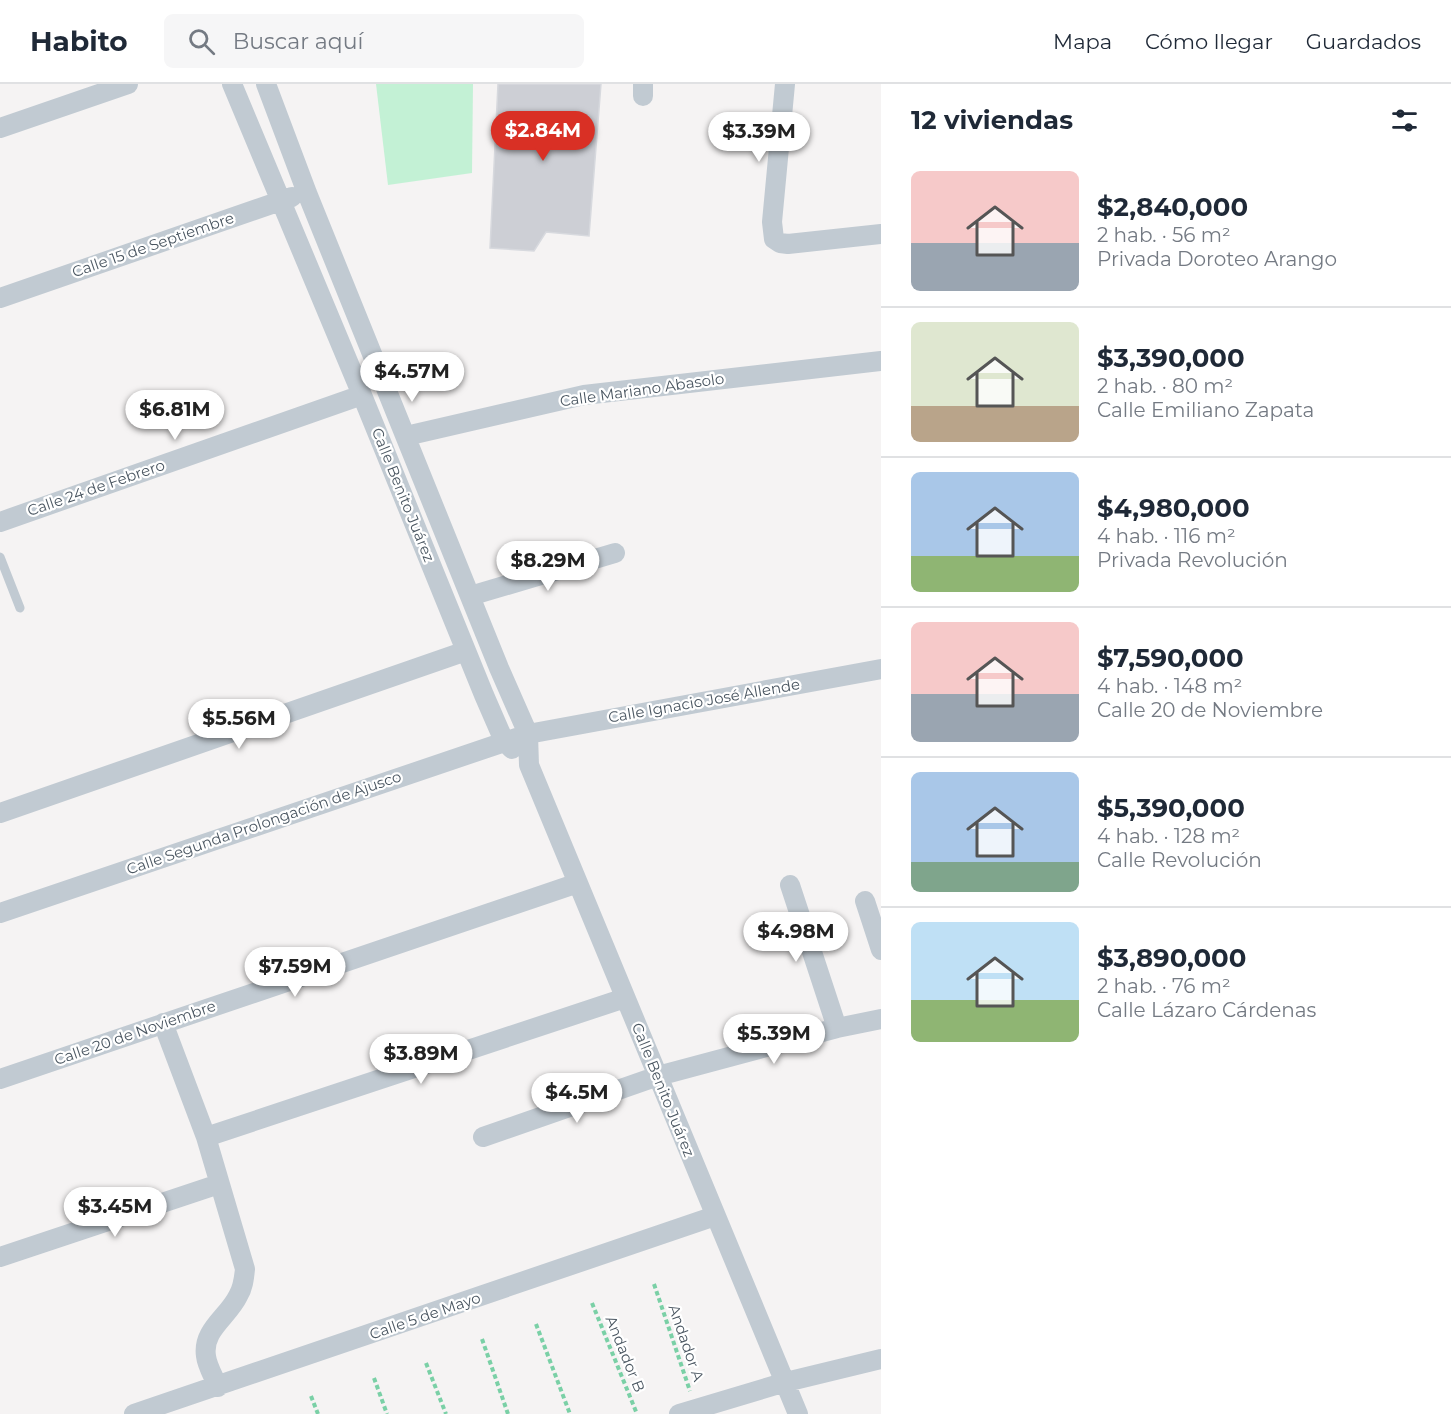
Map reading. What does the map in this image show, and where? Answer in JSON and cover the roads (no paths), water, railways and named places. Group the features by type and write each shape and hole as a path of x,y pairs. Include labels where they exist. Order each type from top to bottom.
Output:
{"street":[{"path":"0,128 128,84"},
{"name":"Calle Benito Juárez","path":"232,84 504,741 529,765"},
{"name":"Calle Benito Juárez","path":"266,84 306,193 528,734 529,765 798,1414"},
{"path":"785,84 772,222 774,239 788,244 881,234"},
{"name":"Calle 15 de Septiembre","path":"0,298 306,193"},
{"name":"Calle Mariano Abasolo","path":"406,436 584,395 881,361"},
{"name":"Calle 24 de Febrero","path":"0,522 362,395"},
{"path":"470,596 615,553"},
{"path":"0,813 466,651"},
{"name":"Calle Ignacio José Allende","path":"528,734 881,669"},
{"name":"Calle Segunda Prolongación de Ajusco","path":"0,913 528,734"},
{"name":"Calle 20 de Noviembre","path":"0,1079 578,884"},
{"path":"790,885 837,1028"},
{"path":"865,901 881,950"},
{"path":"206,1137 626,998"},
{"path":"483,1137 658,1076 837,1028 881,1019"},
{"path":"163,1023 206,1137 245,1269 244,1282 239,1295 212,1329 206,1346 206,1358 218,1387"},
{"path":"0,1257 219,1184"},
{"name":"Calle 5 de Mayo","path":"134,1414 715,1216"},
{"path":"688,1411 786,1382 881,1359"}],"lane":[{"path":"0,557 20,609"}]}
